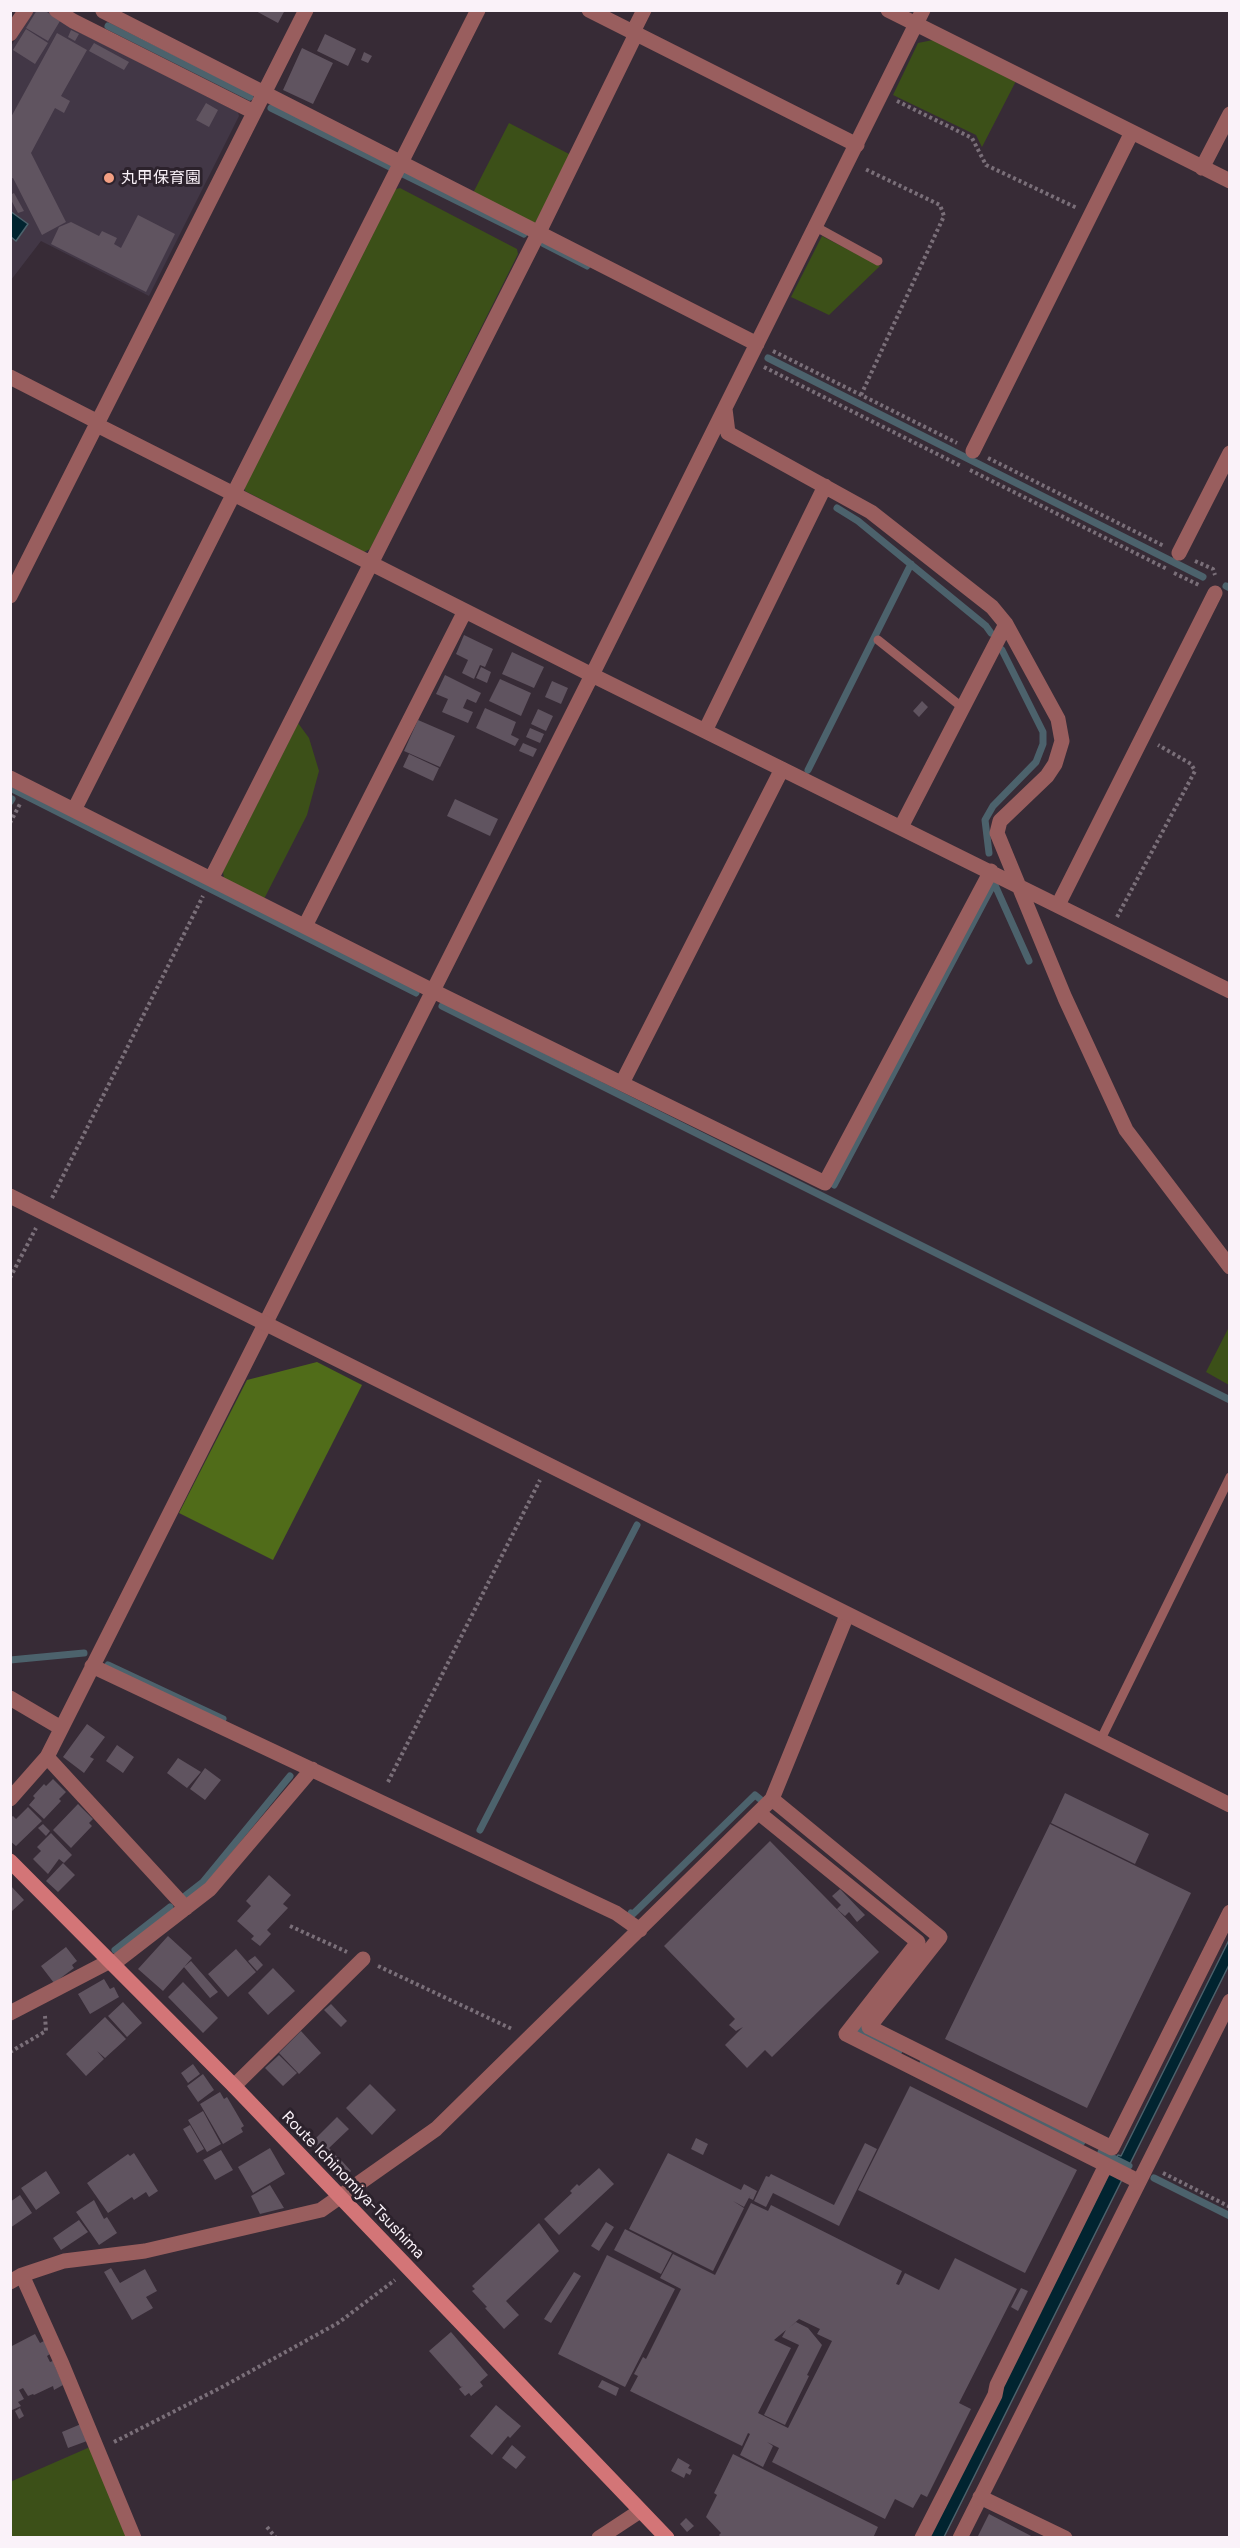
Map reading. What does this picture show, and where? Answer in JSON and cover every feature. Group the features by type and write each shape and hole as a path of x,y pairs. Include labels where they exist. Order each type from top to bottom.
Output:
{"main road":[{"name":"Route Ichinomiya-Tsushima","path":"10,1861 234,2086 667,2538"}],"street":[{"path":"10,34 26,10"},
{"path":"56,10 92,31 254,112"},
{"path":"10,596 254,112 266,94 306,10"},
{"path":"74,810 478,10"},
{"path":"589,10 856,145"},
{"path":"208,885 539,232 644,10"},
{"path":"888,10 920,17 1132,132 1230,181"},
{"path":"92,31 103,11 757,344"},
{"path":"10,1799 47,1757 592,675 920,17"},
{"path":"1202,168 1230,114"},
{"path":"973,451 1132,132"},
{"path":"10,377 233,494 592,675 1230,991"},
{"path":"725,408 728,433 871,512 992,607 1006,624 1058,718 1062,741 1055,764 1047,776 1000,821 997,833 1016,884 1065,998 1126,1130 1230,1267"},
{"path":"1179,553 1230,453"},
{"path":"705,731 825,486"},
{"path":"1058,905 1215,593"},
{"path":"305,926 465,611"},
{"path":"901,828 1006,624"},
{"path":"622,1083 782,769"},
{"path":"10,778 74,810 208,885 305,926 825,1183 990,871"},
{"path":"10,1196 1230,1805"},
{"path":"134,2538 62,2364 16,2279 64,2261 145,2250 321,2210 436,2129 772,1799 848,1615"},
{"path":"92,1666 616,1912 640,1930"},
{"path":"10,1698 61,1728"},
{"path":"47,1757 186,1908"},
{"path":"10,2013 112,1962 186,1908 210,1888 312,1769"},
{"path":"772,1799 940,1937 869,2027 1112,2148 1230,1912"},
{"path":"759,1813 918,1942 846,2034 1135,2179"},
{"path":"234,2086 363,1959"},
{"path":"960,2538 1135,2179 1146,2165 1230,2001"},
{"path":"907,2065 914,2049"},
{"path":"1087,2154 1094,2139"},
{"path":"922,2538 1108,2165"},
{"path":"980,2497 1065,2538"},
{"path":"598,2538 640,2511"}],"lane":[{"path":"816,227 878,261"},
{"path":"878,640 963,708"},
{"path":"1100,1741 1230,1477"}],"path":[{"path":"882,94 972,138 986,165 1091,214"},
{"path":"849,161 940,205 944,216 861,395"},
{"path":"749,360 1215,593 1217,581 1213,569 757,344"},
{"path":"1110,931 1196,771 1191,764 1143,737"},
{"path":"10,823 22,800"},
{"path":"10,1278 208,885"},
{"path":"388,1782 547,1464"},
{"path":"290,1926 528,2037"},
{"path":"10,2052 46,2031 43,1997"},
{"path":"1146,2165 1230,2207"},
{"path":"97,2450 224,2386 338,2323 409,2269"},
{"path":"267,2527 276,2538"}],"shaded area":[{"name":"丸甲保育園","path":"34,11 48,11 69,27 238,112 239,116 149,296 41,241 11,280 11,46"}],"green space":[{"path":"933,40 1016,81 982,147 976,135 893,95 918,43"},
{"path":"509,123 571,155 534,225 473,193"},
{"path":"400,188 517,249 518,254 370,549 364,552 245,491 245,484 393,190"},
{"path":"822,236 880,266 829,315 791,297"},
{"path":"298,723 309,738 319,771 307,815 264,899 224,879 223,871"},
{"path":"1229,1327 1229,1385 1206,1372"},
{"path":"317,1362 362,1385 273,1560 179,1513 247,1380"},
{"path":"90,2447 126,2537 11,2537 10,2482"}],"water":[{"path":"10,211 28,224 16,241 11,237"},
{"path":"1229,1940 1229,1965 944,2537 927,2538 1118,2155 1121,2156"}],"building":[{"path":"37,10 44,10 60,21 48,41 26,28"},
{"path":"254,10 285,10 278,23"},
{"path":"26,29 48,43 35,64 13,50"},
{"path":"71,30 79,34 75,41 68,37"},
{"path":"57,33 87,50 61,96 70,101 64,113 55,108 31,153 66,222 42,235 13,178 10,179 10,119"},
{"path":"325,34 356,49 348,66 317,51"},
{"path":"94,43 129,62 124,70 89,51"},
{"path":"302,48 333,63 313,104 283,90"},
{"path":"364,52 372,56 368,63 361,60"},
{"path":"206,103 218,110 209,127 196,120"},
{"path":"14,193 24,211 18,213 10,198 10,195"},
{"path":"138,215 175,234 146,292 51,244 59,227 71,222 99,236 102,231 117,238 114,244 121,248"},
{"path":"464,635 493,649 485,667 480,665 474,679 462,673 468,660 456,654"},
{"path":"512,652 544,667 534,688 502,674"},
{"path":"481,667 491,672 487,683 476,678"},
{"path":"445,675 481,693 476,703 467,699 463,708 473,712 468,723 442,712 448,699 436,694"},
{"path":"500,679 531,693 521,716 489,701"},
{"path":"552,681 568,688 561,704 545,697"},
{"path":"922,701 928,707 919,717 913,711"},
{"path":"485,708 516,722 511,735 519,739 515,746 476,728"},
{"path":"538,709 553,716 546,731 531,724"},
{"path":"418,720 455,736 440,767 404,751"},
{"path":"530,728 544,734 540,743 526,737"},
{"path":"523,743 537,749 533,757 519,751"},
{"path":"409,754 439,768 433,781 403,767"},
{"path":"455,799 498,819 490,836 447,816"},
{"path":"87,1724 105,1737 90,1757 94,1759 84,1773 63,1757"},
{"path":"117,1745 134,1757 123,1773 106,1761"},
{"path":"178,1758 201,1772 187,1788 167,1773"},
{"path":"205,1768 221,1780 205,1800 190,1789"},
{"path":"53,1779 66,1792 59,1799 61,1801 44,1819 29,1805 35,1798 33,1796 44,1784 46,1786"},
{"path":"1065,1793 1149,1834 1135,1864 1051,1823"},
{"path":"78,1804 93,1819 89,1823 92,1826 71,1848 53,1830"},
{"path":"28,1807 42,1821 16,1846 10,1841 10,1818 13,1816 16,1819"},
{"path":"43,1824 50,1831 46,1836 38,1828"},
{"path":"1050,1824 1191,1893 1087,2108 945,2039"},
{"path":"51,1833 72,1855 64,1863 59,1859 48,1874 33,1859 41,1851 37,1847"},
{"path":"770,1841 879,1952 772,2057 765,2050 747,2068 725,2045 743,2027 736,2031 729,2025 735,2019 664,1946"},
{"path":"63,1863 75,1875 58,1892 46,1881"},
{"path":"269,1875 291,1895 283,1904 288,1908 267,1930 271,1934 260,1946 251,1939 254,1936 237,1921 251,1906 246,1901"},
{"path":"10,1885 24,1900 12,1911 10,1909"},
{"path":"840,1889 865,1915 857,1922 849,1912 845,1916 837,1909 841,1905 832,1896"},
{"path":"168,1936 192,1958 163,1991 138,1969"},
{"path":"66,1947 77,1961 72,1965 74,1968 54,1983 41,1966"},
{"path":"236,1949 256,1972 228,1997 208,1974"},
{"path":"255,1956 263,1965 257,1971 248,1961"},
{"path":"191,1961 218,1992 210,1998 184,1967"},
{"path":"273,1968 295,1991 268,2015 248,1993"},
{"path":"104,1979 110,1989 114,1987 119,1997 90,2014 78,1994"},
{"path":"183,1982 218,2018 203,2033 168,1997"},
{"path":"123,2002 142,2023 127,2037 108,2016"},
{"path":"331,2004 347,2021 341,2027 324,2010"},
{"path":"105,2017 126,2039 105,2058 97,2051 104,2059 86,2076 66,2054"},
{"path":"301,2031 321,2053 299,2074 279,2053"},
{"path":"279,2055 297,2073 283,2086 265,2068"},
{"path":"193,2064 200,2074 188,2083 181,2073"},
{"path":"203,2074 214,2090 198,2102 187,2086"},
{"path":"370,2084 396,2110 372,2135 346,2108"},
{"path":"910,2086 1077,2170 1025,2273 858,2190"},
{"path":"220,2092 224,2099 227,2097 244,2126 241,2128 243,2132 223,2144 200,2104"},
{"path":"203,2111 221,2144 207,2152 188,2120"},
{"path":"337,2117 349,2129 329,2148 340,2160 332,2168 310,2144"},
{"path":"190,2125 204,2149 197,2153 183,2129"},
{"path":"696,2138 708,2144 703,2155 691,2149"},
{"path":"865,2143 877,2149 839,2226 773,2193 766,2207 754,2201 766,2176 769,2177 771,2174 834,2205"},
{"path":"270,2148 285,2174 253,2193 238,2167"},
{"path":"221,2150 233,2170 215,2180 203,2160"},
{"path":"134,2153 158,2191 149,2197 146,2192 134,2200 132,2197 108,2213 87,2183 128,2154 130,2156"},
{"path":"668,2153 741,2190 744,2184 757,2191 753,2200 749,2198 751,2194 744,2207 733,2201 744,2208 713,2271 629,2229"},
{"path":"341,2160 351,2171 343,2179 333,2168"},
{"path":"599,2168 614,2184 559,2235 544,2219 572,2193 570,2191 577,2184 579,2186"},
{"path":"46,2171 60,2193 36,2210 21,2188"},
{"path":"270,2185 284,2208 260,2214 251,2196"},
{"path":"20,2195 32,2213 10,2228 10,2202"},
{"path":"94,2200 104,2219 107,2217 117,2233 99,2245 76,2212"},
{"path":"751,2203 768,2211 771,2205 902,2271 896,2284 899,2285 905,2273 939,2290 955,2258 1017,2289 959,2403 971,2409 927,2497 921,2494 913,2508 895,2499 885,2519 772,2462 779,2448 767,2442 773,2446 763,2467 740,2455 750,2434 748,2433 742,2446 630,2391 638,2376 634,2374 643,2357 646,2359 681,2289 660,2278 673,2254 715,2275","holes":["799,2319 820,2329 817,2334 832,2341 788,2428 758,2413 791,2348 774,2340 786,2330 782,2337 799,2345 764,2415 785,2425 822,2345 808,2328 796,2322 789,2328"]},
{"path":"79,2220 88,2232 61,2250 53,2238"},
{"path":"606,2222 614,2227 599,2251 591,2246"},
{"path":"539,2223 559,2251 506,2301 519,2315 504,2329 472,2291 475,2289 472,2286"},
{"path":"625,2229 672,2253 661,2274 614,2250"},
{"path":"607,2255 675,2289 625,2387 558,2354"},
{"path":"111,2268 120,2283 145,2269 157,2291 146,2297 153,2308 132,2320 104,2272"},
{"path":"574,2272 581,2276 551,2323 544,2319"},
{"path":"1021,2288 1028,2291 1018,2311 1011,2307"},
{"path":"451,2332 488,2375 480,2382 483,2386 471,2396 469,2393 465,2396 459,2389 463,2386 461,2387 429,2351"},
{"path":"35,2334 40,2343 46,2340 53,2352 47,2356 50,2362 53,2361 63,2385 54,2390 53,2386 28,2396 23,2388 19,2390 24,2399 18,2402 21,2406 10,2411 10,2347"},
{"path":"602,2380 619,2388 616,2396 598,2387"},
{"path":"496,2405 521,2426 510,2438 508,2436 492,2455 470,2436"},
{"path":"20,2408 24,2416 19,2419 15,2411"},
{"path":"81,2424 87,2441 68,2448 62,2432"},
{"path":"512,2445 526,2457 516,2469 502,2458"},
{"path":"733,2454 878,2527 873,2538 721,2538 719,2535 721,2533 706,2517 717,2495 714,2493"},
{"path":"678,2458 690,2465 688,2468 692,2470 690,2475 686,2473 684,2478 671,2471"},
{"path":"989,2514 1035,2538 977,2538"},
{"path":"686,2518 694,2526 687,2532 680,2524"}],"waterway":[{"path":"108,26 250,97"},
{"path":"271,108 390,167"},
{"path":"403,174 524,234"},
{"path":"544,244 587,266"},
{"path":"768,358 1203,577"},
{"path":"837,508 858,521 986,626 991,633"},
{"path":"808,770 911,564"},
{"path":"1226,586 1230,588"},
{"path":"989,853 985,820 993,806 1036,762 1043,744 1043,732 1002,650"},
{"path":"10,788 416,993"},
{"path":"994,883 1029,961"},
{"path":"834,1185 994,883"},
{"path":"442,1006 1230,1400"},
{"path":"480,1830 637,1525"},
{"path":"10,1660 84,1653"},
{"path":"108,1665 223,1719"},
{"path":"185,1896 203,1882 290,1776"},
{"path":"631,1913 633,1914 755,1795 760,1799"},
{"path":"115,1950 170,1907"},
{"path":"863,2025 858,2030 899,2051"},
{"path":"923,2063 1082,2142"},
{"path":"1101,2152 1129,2166"},
{"path":"1154,2178 1230,2216"}],"place":[{"name":"丸甲保育園","path":"109,178"}]}
